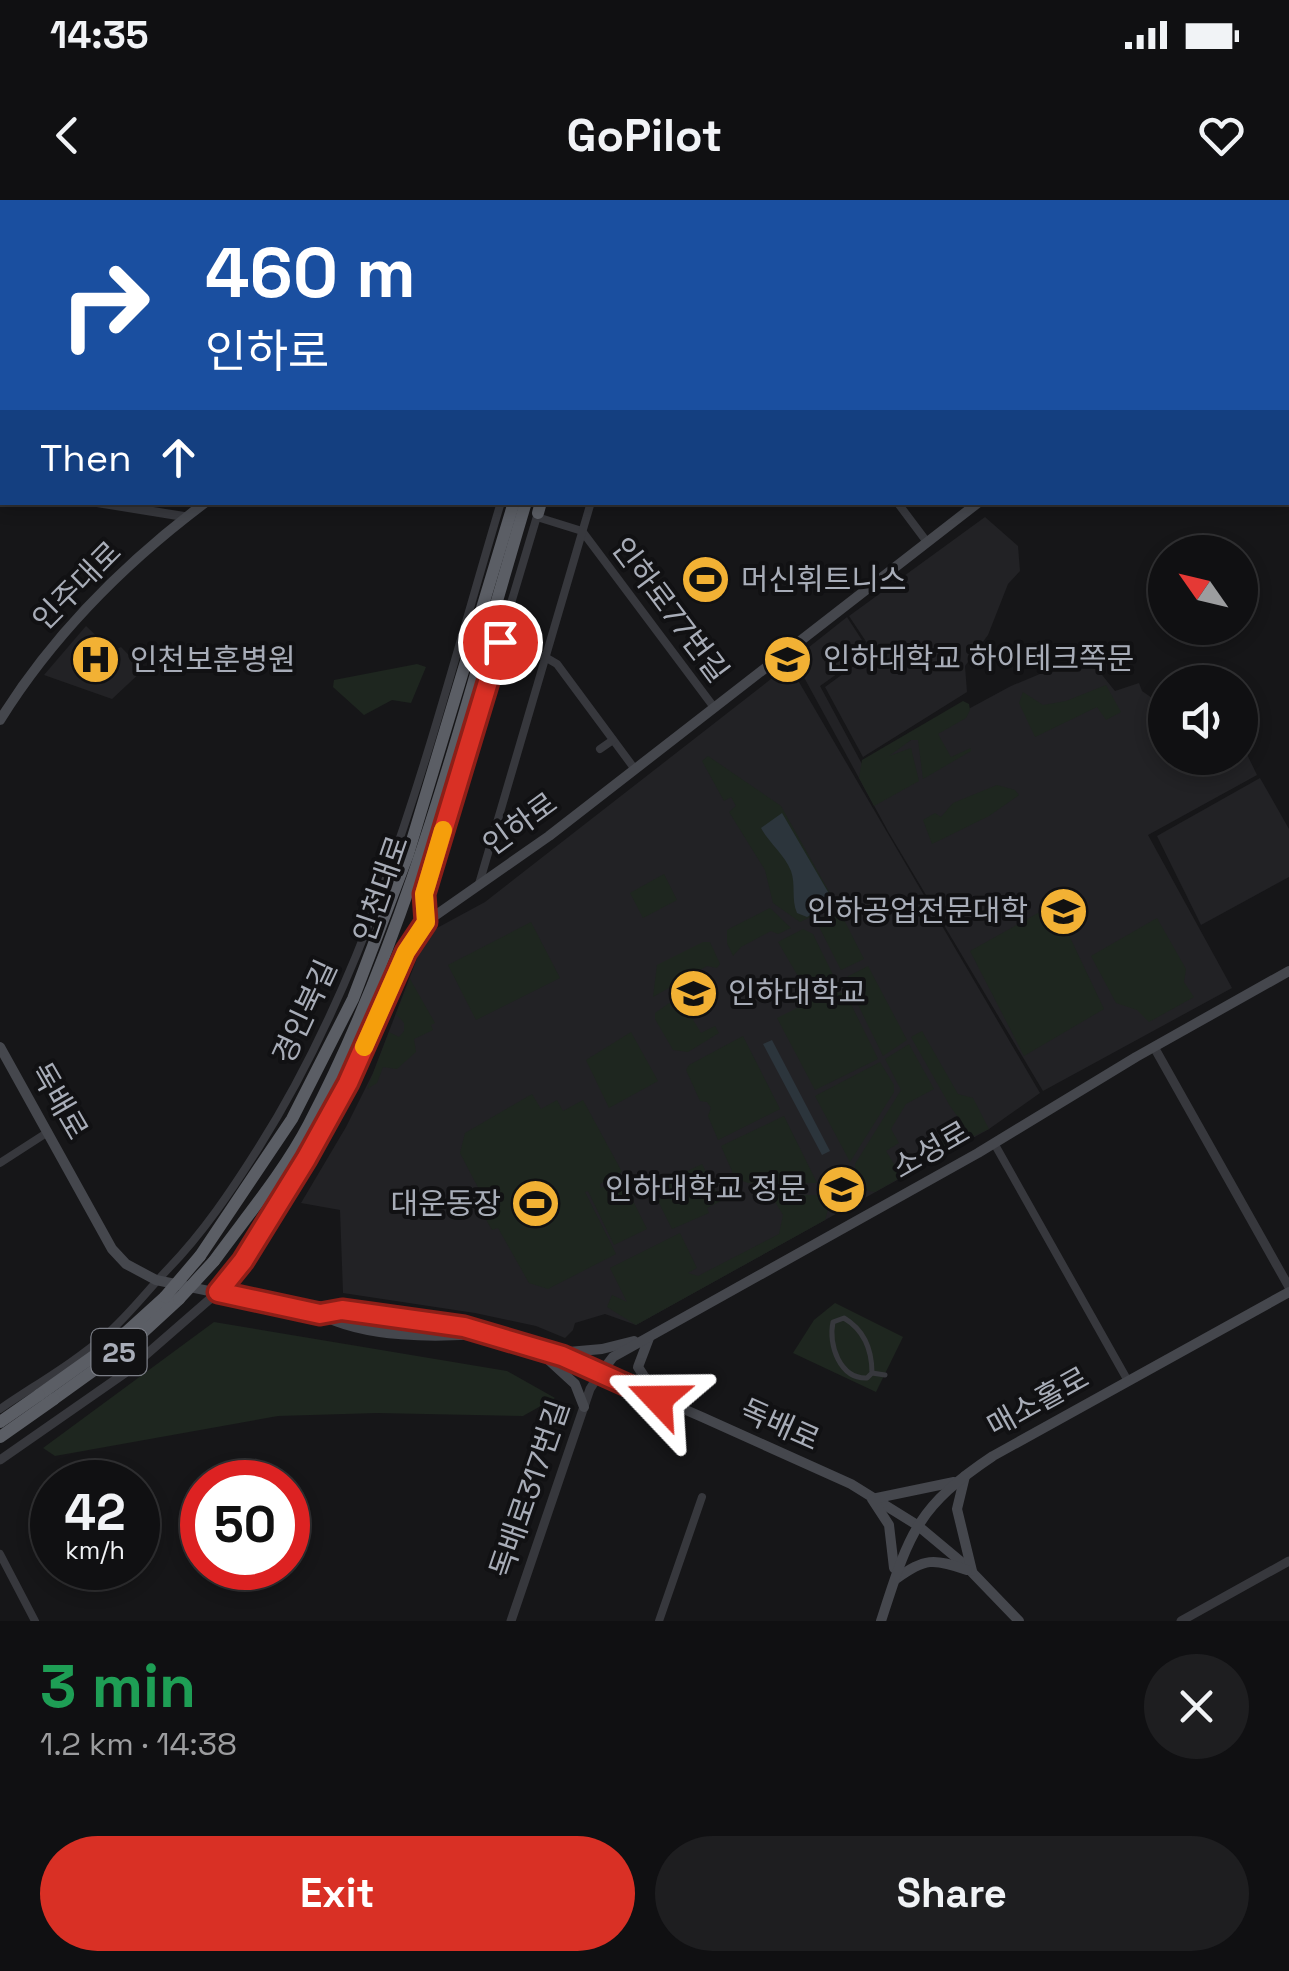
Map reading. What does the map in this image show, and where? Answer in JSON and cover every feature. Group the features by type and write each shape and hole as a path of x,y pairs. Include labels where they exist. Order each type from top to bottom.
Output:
{"highway":[{"name":"인천대로","path":"172,1298 292,1119 352,999 408,854 513,505"},
{"name":"인천대로","path":"172,1298 214,1261 307,1128 364,1003 419,860 525,505"},
{"name":"25","path":"0,1422 172,1298"},
{"name":"25","path":"0,1434 128,1345 172,1298"}],"main road":[{"name":"인주대로","path":"0,720 32,670 60,636 202,505"},
{"name":"인하로","path":"218,1292 243,1261 306,1159 348,1083 406,952 426,922 549,836 975,505"},
{"name":"소성로","path":"600,1374 614,1357 1289,971"},
{"name":"독배로","path":"0,1047 112,1249 126,1264 160,1280 320,1314 342,1310 440,1322 553,1353 814,1466 872,1498 917,1525 972,1572 1018,1621"},
{"name":"매소홀로","path":"882,1621 917,1525 928,1507 954,1482 1289,1290"},
{"path":"553,1353 608,1348 650,1336"},
{"path":"650,1336 638,1367 658,1399"},
{"path":"534,1348 575,1384 584,1407"},
{"path":"894,1580 919,1562 933,1561 972,1572 957,1508 966,1474"},
{"path":"894,1580 890,1525 872,1498 954,1482"}],"street":[{"path":"114,505 187,516"},
{"name":"경인북길","path":"0,1409 105,1336 185,1254 240,1178 282,1110 326,1026 396,852 500,505"},
{"path":"479,884 590,505"},
{"path":"898,505 927,542"},
{"path":"426,922 424,894 540,509"},
{"name":"인하로77번길","path":"540,509 582,531 714,706"},
{"path":"500,642 557,664 634,768"},
{"path":"600,749 613,740"},
{"path":"1154,1047 1289,1290"},
{"path":"0,1163 48,1132"},
{"path":"994,1143 1128,1381"},
{"path":"0,1460 125,1372 218,1292"},
{"path":"849,1320 853,1312"},
{"path":"837,1318 849,1320 868,1345 872,1372 867,1378 856,1378 840,1362 830,1340 833,1322 837,1318"},
{"path":"872,1372 884,1375"},
{"name":"독배로317번길","path":"512,1621 584,1407 600,1374"},
{"path":"0,1434 25,1443"},
{"path":"659,1621 702,1498"},
{"path":"0,1554 35,1621"},
{"path":"1181,1621 1289,1562"}],"shaded area":[{"path":"985,517 1018,546 1020,571 1008,584 988,635 965,666 967,692 863,757 825,687 873,652 849,616"},
{"name":"인하공업전문대학","path":"847,617 869,651 820,686 863,766 1011,686 1071,661 1098,670 1115,691 1139,683 1148,695 1148,775 1257,775 1148,835 1232,988 1043,1091 889,833 794,659"},
{"name":"인천보훈병원","path":"86,626 112,651 121,647 143,670 112,699 44,675"},
{"path":"417,664 426,667 411,703 392,700 364,715 333,687 334,680"},
{"name":"인하대학교","path":"789,665 1040,1093 989,1129 636,1325 605,1314 575,1323 565,1338 536,1326 475,1313 343,1293 340,1210 301,1203 373,1073 424,940 437,928 485,902"},
{"path":"1106,685 1121,712 1106,720 1097,707 1035,737 1019,703 1023,692 1043,705 1066,701"},
{"path":"963,701 969,704 966,718 938,734 951,757 971,751 923,779 918,740 911,740 889,756 911,748 919,781 874,806 859,778 862,760"},
{"path":"708,756 781,806 836,904 800,922 773,903 765,870 729,812 736,806 731,797 724,801 702,761"},
{"path":"1260,778 1289,829 1289,877 1201,925 1157,836"},
{"path":"997,785 1019,795 989,816 932,844 923,820 935,813 941,817 953,803"},
{"path":"782,813 831,897 831,904 807,917 797,913 788,865 761,828"},
{"path":"664,874 677,900 643,918 630,893"},
{"path":"770,908 791,928 778,934 771,931 741,947 733,956 727,930"},
{"path":"838,908 864,959 841,970 816,921"},
{"path":"1047,908 1066,929 1104,1009 1024,1056 970,951"},
{"path":"1157,918 1186,969 1184,982 1194,997 1149,1022 1137,1010 1116,1003 1091,956"},
{"path":"531,922 560,978 476,1020 448,965"},
{"path":"803,929 813,934 833,975 806,990 778,942"},
{"path":"710,942 720,964 717,968 707,966 653,997 657,965"},
{"path":"868,966 907,1040 883,1056 845,978"},
{"path":"410,979 435,1023 431,1025 433,1030 414,1039 416,1052 397,1069 383,1067 377,1083 367,1089 389,1032 399,1037 404,1031 404,1023 396,1014"},
{"path":"833,990 847,996 878,1059 815,1090 777,1018"},
{"path":"675,999 701,1033 715,1026 719,1033 688,1052 673,1050 655,1013"},
{"path":"922,1031 958,1094 973,1098 989,1129 972,1137 950,1106 911,1037"},
{"path":"631,1032 658,1081 609,1108 586,1060"},
{"path":"743,1036 780,1109 718,1140 708,1116 711,1108 700,1101 686,1070"},
{"path":"772,1040 830,1151 822,1155 763,1044"},
{"path":"909,1044 934,1089 906,1104 891,1129 899,1143 886,1151 896,1167 958,1133 963,1142 875,1192 859,1189 863,1179 855,1176 855,1164 901,1090 885,1059"},
{"path":"880,1062 894,1092 850,1162 815,1096"},
{"path":"532,1094 541,1109 557,1100 563,1111 583,1100 622,1172 600,1184 601,1188 622,1179 647,1229 614,1245 588,1191 585,1192 616,1254 548,1289 529,1283 498,1228 492,1230 479,1207 485,1201 460,1153 465,1133"},
{"path":"784,1116 817,1183 748,1183 735,1178 721,1146"},
{"path":"702,1164 721,1201 707,1208 709,1213 672,1229 658,1201 664,1195 663,1183"},
{"path":"771,1195 826,1195 829,1206 825,1220 636,1325 607,1307 612,1295 627,1302 610,1268 680,1233 697,1268 688,1273 698,1276 779,1234 783,1215"},
{"path":"835,1303 903,1337 876,1392 793,1353 814,1320"},
{"path":"214,1322 507,1371 555,1398 523,1416 278,1416 55,1456 43,1448"}],"slow traffic":[{"path":"364,1047 406,952 426,922 424,894 443,830"}],"place":[{"name":"머신휘트니스","path":"706,580"},
{"name":"인하대학교 하이테크쪽문","path":"788,659"},
{"name":"인천보훈병원","path":"95,660"},
{"name":"인하공업전문대학","path":"1063,911"},
{"name":"인하대학교","path":"693,993"},
{"name":"인하대학교 정문","path":"841,1189"},
{"name":"대운동장","path":"536,1204"}],"route":[{"path":"500,642 424,894 426,922 415,934 348,1083 306,1159 243,1261 218,1292 320,1314 342,1310 464,1327 562,1356 658,1399"}]}
